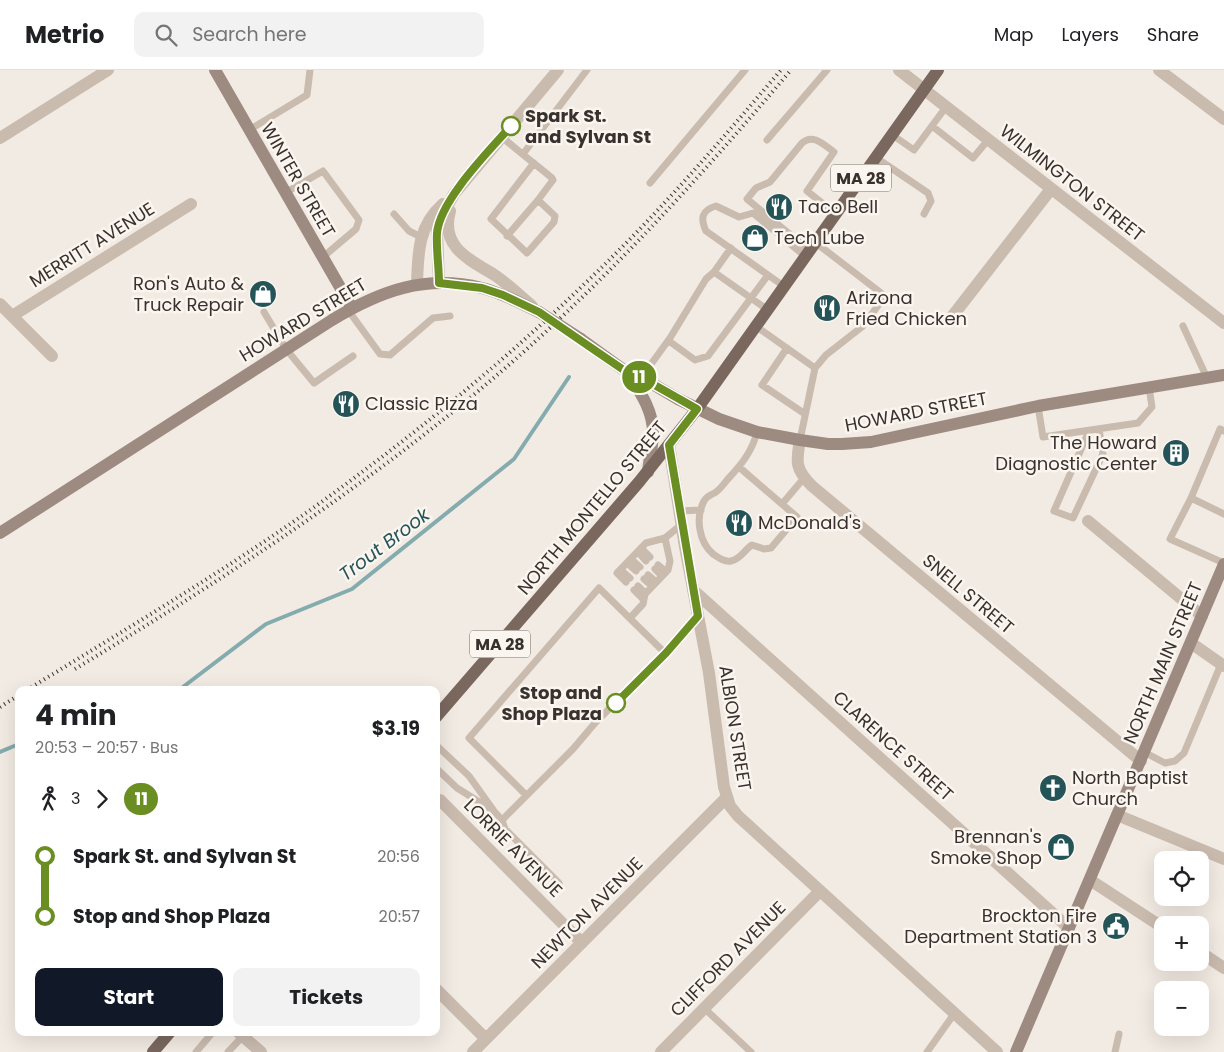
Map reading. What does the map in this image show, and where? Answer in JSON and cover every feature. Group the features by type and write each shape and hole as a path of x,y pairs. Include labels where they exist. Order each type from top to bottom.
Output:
{"main road":[{"name":"WINTER STREET","path":"215,70 323,257 350,309"},
{"name":"NORTH MONTELLO STREET","path":"440,713 648,472 697,409 938,70"},
{"name":"HOWARD STREET","path":"0,533 350,309 384,293 417,284 439,283 482,288 503,295 539,312 628,373 642,378 697,409 757,432 800,440 842,444 871,442 1038,406 1224,375"},
{"path":"628,373 643,396 651,415 653,434 648,472"},
{"name":"NORTH MAIN STREET","path":"1016,1052 1224,563"},
{"path":"153,1052 167,1036"}],"street":[{"path":"0,138 108,70"},
{"path":"417,284 421,237 426,226 438,208 454,194 558,70"},
{"name":"WILMINGTON STREET","path":"899,70 1224,322"},
{"path":"1159,70 1224,119"},
{"path":"951,318 1051,189"},
{"path":"439,283 437,232 441,217 454,194"},
{"path":"454,194 448,216 448,229 452,241 458,250 467,259 494,275 539,312"},
{"name":"MERRITT AVENUE","path":"12,316 191,204"},
{"path":"0,304 52,356"},
{"path":"800,440 796,462 804,478"},
{"name":"ALBION STREET","path":"669,445 679,511 709,673 726,798 730,806 738,816 997,1052"},
{"name":"SNELL STREET","path":"804,478 821,494 1142,756"},
{"path":"1088,520 1202,616"},
{"name":"CLARENCE STREET","path":"693,590 1069,928"},
{"path":"1191,643 1222,665"},
{"name":"NEWTON AVENUE","path":"473,1052 726,798"},
{"name":"LORRIE AVENUE","path":"440,800 582,943"},
{"path":"1117,815 1224,859"},
{"path":"1090,880 1154,923"},
{"name":"CLIFFORD AVENUE","path":"660,1052 820,891"},
{"path":"1209,958 1224,968"},
{"path":"440,994 486,1038"},
{"path":"243,1036 261,1052"}],"lane":[{"path":"249,130 307,95 310,70"},
{"path":"522,154 587,70"},
{"path":"650,183 745,70"},
{"path":"767,140 827,70"},
{"path":"891,134 914,150 946,107"},
{"path":"932,126 973,158 988,140"},
{"path":"502,137 552,178 552,181 538,200 507,236"},
{"path":"811,250 747,199 756,188 770,182 804,140 814,138 834,152 807,191 836,214"},
{"path":"875,158 928,193 931,201 924,214"},
{"path":"534,164 491,217 491,221 528,253 555,220 554,216 538,200"},
{"path":"285,193 323,171 359,220 356,229 323,257"},
{"path":"785,287 706,231 702,223 703,214 709,208 716,206 739,217 753,213 885,296 863,326 826,355 815,368 800,440"},
{"path":"394,214 410,231 421,237"},
{"path":"642,378 669,341 706,279 714,272 731,248"},
{"path":"714,272 768,310"},
{"path":"669,341 695,360 708,356 768,275"},
{"path":"350,309 380,354 390,356 433,318 450,316"},
{"path":"264,312 286,349 314,383 353,356"},
{"path":"1183,326 1207,378"},
{"path":"756,327 815,368"},
{"path":"787,348 762,385 805,414"},
{"path":"1038,406 1044,437 1138,423 1152,406 1149,387"},
{"path":"1089,431 1054,511 1073,518 1103,454 1100,429"},
{"path":"1224,431 1220,429 1191,498 1170,539 1224,563"},
{"path":"738,467 797,517 771,548 764,549 752,545 740,557 730,561 722,560 707,548 703,542 700,530 701,510 708,496 717,492 738,467 749,455 757,432"},
{"path":"782,504 804,478"},
{"path":"1191,498 1224,514"},
{"path":"679,511 701,510"},
{"path":"628,580 619,572 629,561 650,541 665,538 682,524"},
{"path":"630,618 641,606 644,596 664,574 670,561 665,538"},
{"path":"640,550 648,559"},
{"path":"629,561 638,569"},
{"path":"656,567 664,574"},
{"path":"646,577 654,584"},
{"path":"526,795 469,738 599,588 666,653"},
{"path":"636,588 644,596"},
{"path":"502,820 666,653 698,616"},
{"path":"1142,756 1164,763 1175,761 1184,753 1222,665"},
{"path":"440,749 469,776 502,820 505,829 559,883"},
{"path":"440,774 457,788 494,811"},
{"path":"704,1008 751,1052"},
{"path":"927,1052 954,1014"},
{"path":"1115,1052 1119,1034"},
{"path":"196,1052 210,1036"},
{"path":"228,1052 240,1036"}],"waterway":[{"name":"Trout Brook","path":"184,686 266,624 352,589 514,459 569,377"},
{"name":"Trout Brook","path":"0,752 15,746"}],"railway":[{"path":"34,686 200,584 284,528 366,469 437,414 540,326 605,264 674,192 781,70"},
{"path":"75,669 182,603 288,534 390,461 489,382 609,271 683,193 791,70"},
{"path":"0,707 15,698"}],"bus line":[{"name":"11","path":"511,126 454,194 441,217 437,232 439,283 461,284 482,288 503,295 539,312 628,373 651,383 697,409 669,445 698,616 666,653 616,703"}],"place":[{"name":"Spark St. and Sylvan St","path":"511,126"},
{"name":"Taco Bell","path":"779,207"},
{"name":"Tech Lube","path":"755,238"},
{"name":"Ron's Auto & Truck Repair","path":"263,294"},
{"name":"Arizona Fried Chicken","path":"827,308"},
{"name":"Classic Pizza","path":"346,404"},
{"name":"The Howard Diagnostic Center","path":"1176,453"},
{"name":"McDonald's","path":"739,523"},
{"name":"Stop and Shop Plaza","path":"616,703"},
{"name":"North Baptist Church","path":"1053,788"},
{"name":"Brennan's Smoke Shop","path":"1061,847"},
{"name":"Brockton Fire Department Station 3","path":"1116,926"}]}
